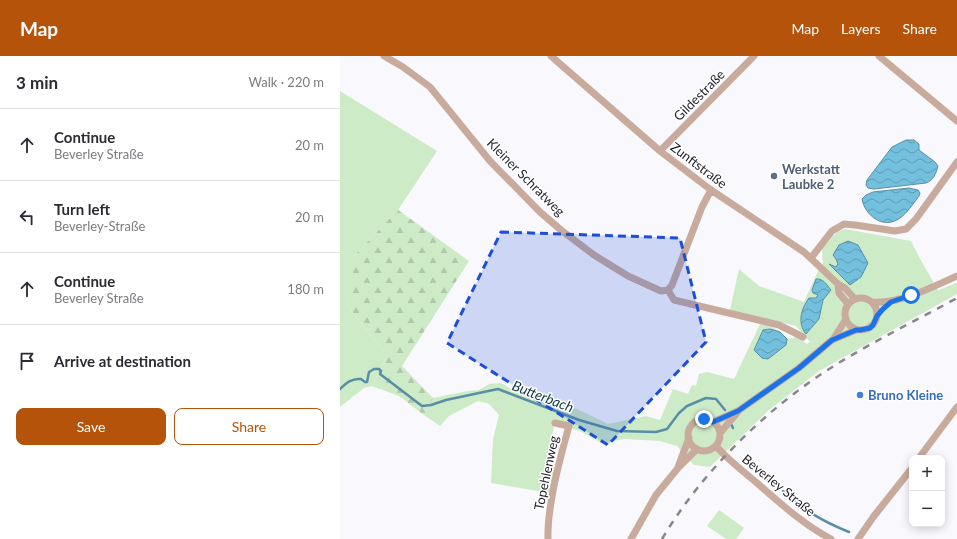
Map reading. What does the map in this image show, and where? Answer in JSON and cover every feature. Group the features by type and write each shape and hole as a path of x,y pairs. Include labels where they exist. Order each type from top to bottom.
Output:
{"street":[{"name":"Kleiner Schratweg","path":"384,56 430,86 490,161 540,212 594,255 622,273 661,291 668,290 674,300 779,325 803,337"},
{"name":"Zunftstraße","path":"551,56 660,150 711,190 811,258 838,284 845,288 855,299"},
{"name":"Gildestraße","path":"660,150 754,56"},
{"path":"883,57 957,121"},
{"path":"811,258 832,231 844,224 855,224 895,231 906,229 916,219 957,162"},
{"path":"668,290 672,285 702,207 711,190"},
{"path":"856,330 848,324 845,311 848,304 855,299 864,298 872,302 891,302 957,276"},
{"name":"Zunftstraße","path":"838,284 839,293 848,304"},
{"path":"832,340 856,330 870,328 876,321 877,316 877,311 872,302"},
{"path":"877,316 891,302"},
{"path":"713,422 738,411 799,368 832,340 846,319"},
{"path":"921,455 957,407"},
{"path":"720,433 738,411"},
{"path":"678,468 689,438 689,429 695,422 704,419 713,422 716,424 720,433 720,438 716,446 709,450 697,449 692,445 689,438"},
{"name":"Topehlenweg","path":"548,539 553,495 569,426 555,423"},
{"name":"Beverley Straße","path":"716,446 732,462 775,499 808,525 831,539"},
{"path":"631,539 656,495 678,468 697,449"},
{"path":"858,539 909,472"}],"highlighted area":[{"path":"501,232 680,238 706,342 608,445 447,343"}],"green space":[{"path":"340,91 437,151 398,210 354,256 348,307 387,355 372,386 364,388 340,407"},
{"path":"398,210 469,261 402,366 433,398 424,415 399,396 372,386 387,355 348,307 351,266 354,256"},
{"path":"845,229 911,241 938,290 957,283 957,294 819,371 769,410 710,467 694,465 677,446 660,441 625,439 601,443 580,431 554,426 546,468 556,470 550,493 491,483 493,439 499,415 489,404 478,401 449,416 440,426 424,415 433,398 479,390 489,384 501,383 537,398 563,412 570,408 577,409 608,424 646,416 660,420 673,389 688,394 692,385 696,386 699,374 707,372 734,379 761,322 779,331 787,339 797,337 807,344 810,342 796,326 730,310 739,269 759,286 804,302 818,271 823,265 822,249 837,232"},
{"path":"719,510 744,528 736,539 726,539 707,526"}],"water":[{"path":"906,140 914,140 919,144 919,150 938,166 933,178 926,183 874,189 868,188 866,185 867,180 892,147"},
{"path":"909,188 918,190 920,193 919,196 905,214 894,221 882,222 871,216 862,199 866,195 873,192"},
{"path":"848,241 858,245 868,263 861,277 850,285 829,264 836,267 838,264 833,255 839,245"},
{"path":"816,279 823,281 831,290 823,300 819,319 806,334 803,330 801,316 809,298 816,298 818,295 813,293 812,290"},
{"path":"770,329 780,332 787,339 786,345 768,359 762,358 754,350 763,330"}],"waterway":[{"name":"Butterbach","path":"340,389 355,379 361,379 367,382 369,372 374,369 379,369 381,371 380,374 422,406 498,389 579,420 617,431 656,432 667,429 679,413 687,406 706,398 716,399 725,410"},
{"path":"731,424 733,428"},
{"path":"748,455 756,470 769,481"},
{"path":"783,491 814,515 849,532"}],"railway":[{"path":"662,539 697,488 717,464 739,441 787,399 852,355 957,298"}],"place":[{"name":"Werkstatt Laubke 2","path":"774,176"},
{"name":"Bruno Kleine","path":"860,395"}],"route":[{"path":"704,419 713,422 738,411 799,368 832,340 856,330 865,330 870,328 876,321 877,316 891,302 911,295"}]}
